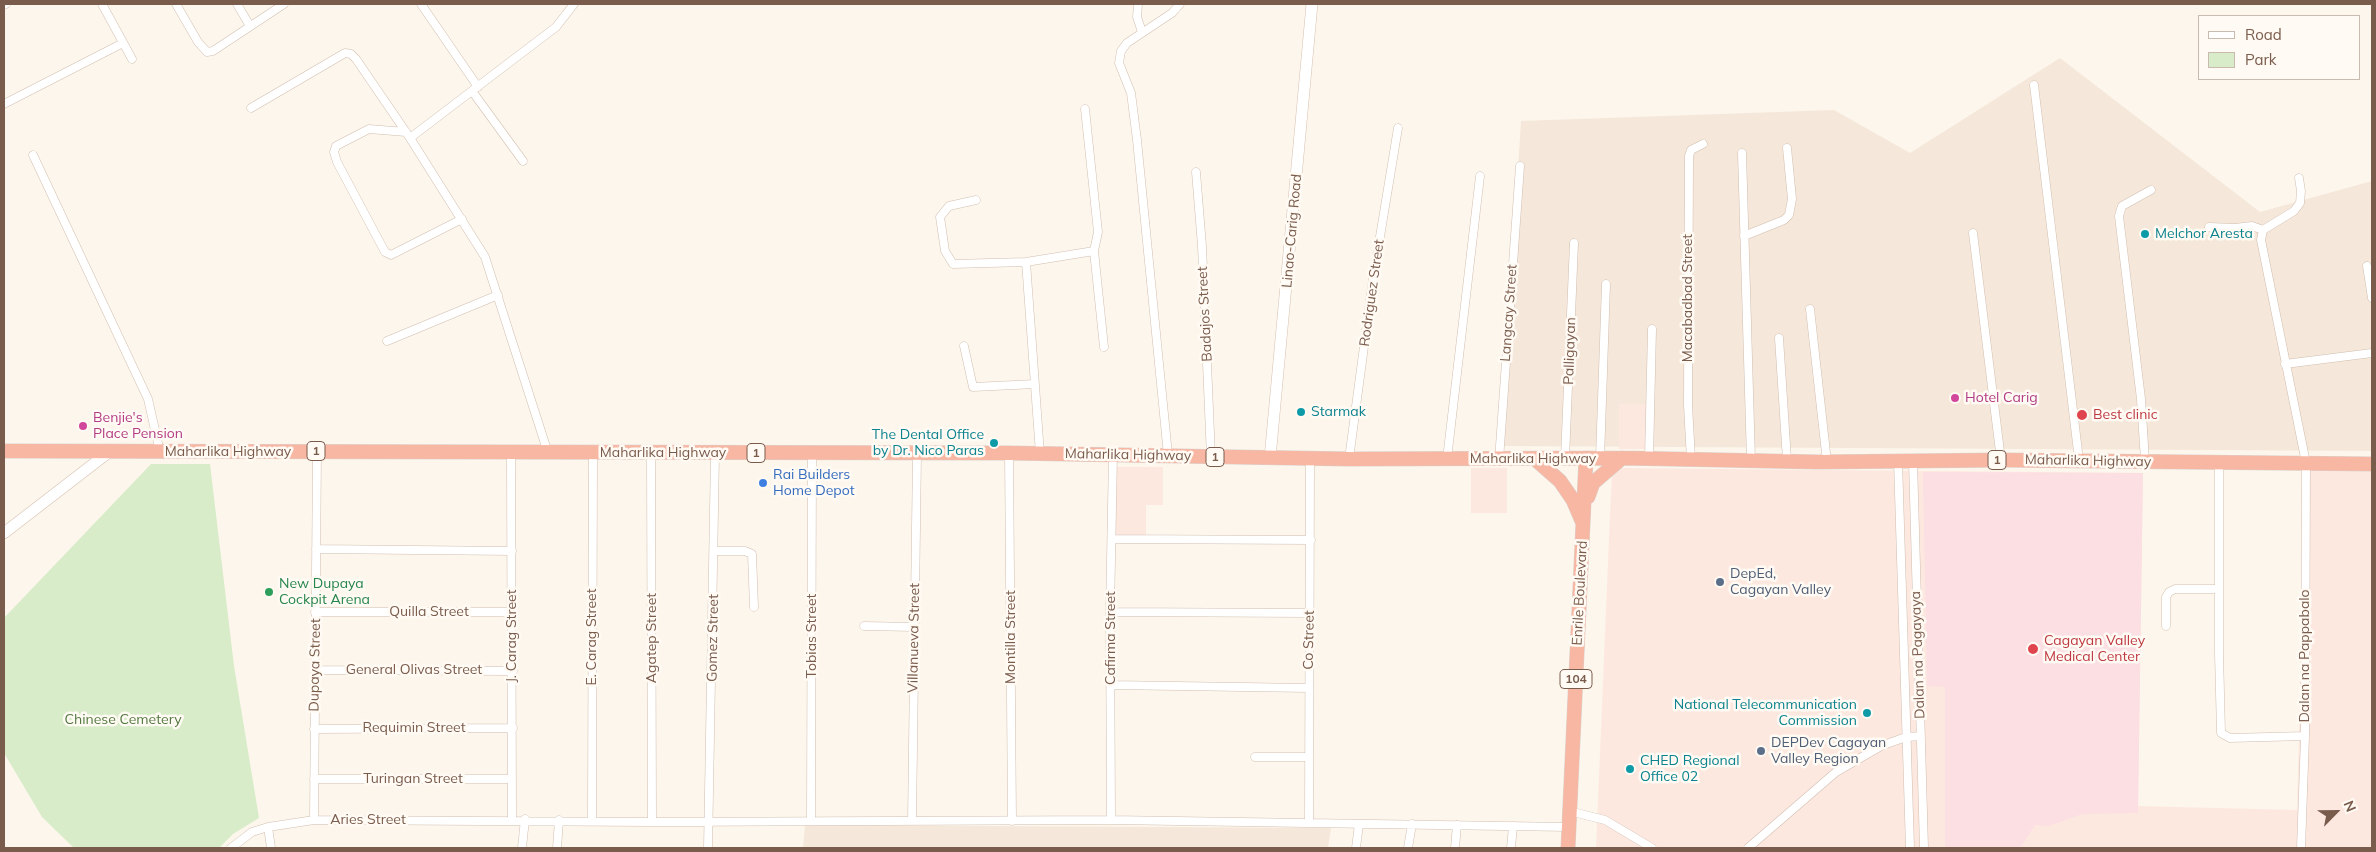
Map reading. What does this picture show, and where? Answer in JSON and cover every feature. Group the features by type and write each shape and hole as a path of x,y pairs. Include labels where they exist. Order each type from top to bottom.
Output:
{"highway":[{"name":"Maharlika Highway","path":"4,451 714,454 812,452 895,454 1009,453 1349,459 1649,458 1827,462 2079,460 2372,464"},
{"name":"Enrile Boulevard","path":"1568,848 1584,517 1593,458"},
{"path":"1584,517 1594,483 1622,458"},
{"path":"1536,459 1560,481 1584,517"}],"main road":[{"name":"Linao-Carig Road","path":"1270,458 1312,4"},
{"path":"4,533 109,452"}],"street":[{"path":"102,4 132,58"},
{"path":"176,4 198,42 207,52 213,51 284,4"},
{"path":"237,4 250,26"},
{"path":"421,4 523,161"},
{"path":"462,219 391,255 385,252 336,162 334,152 336,146 369,129 408,135 475,89 556,26 574,4"},
{"path":"1138,4 1138,22 1142,32"},
{"path":"1168,455 1136,132 1131,93 1119,63 1124,46 1172,13 1180,4"},
{"path":"4,104 124,43"},
{"path":"251,108 339,56 349,53 356,59 408,135 485,258 548,453"},
{"path":"2034,85 2079,460"},
{"path":"1085,109 1098,232 1094,251 1104,347"},
{"name":"Rodriguez Street","path":"1349,459 1373,279 1398,128"},
{"name":"Macabadbad Street","path":"1690,460 1688,405 1688,177 1691,150 1703,144"},
{"path":"1744,236 1784,220 1789,215 1792,199 1787,148"},
{"path":"1742,153 1751,460"},
{"path":"33,155 148,399 160,452"},
{"name":"Langcay Street","path":"1499,460 1520,166"},
{"name":"Badajos Street","path":"1196,172 1202,246 1211,457"},
{"path":"1447,459 1480,176"},
{"path":"2209,227 2235,228 2255,226 2264,230 2294,211 2300,203 2302,191 2299,178"},
{"path":"2145,462 2141,399 2119,216 2122,206 2151,190"},
{"path":"976,200 949,206 940,217 945,252 950,261 958,265 1026,262 1094,251"},
{"name":"Dalan na Pappabalo","path":"2264,230 2261,240 2306,463 2305,736 2301,848"},
{"path":"1973,233 2001,460"},
{"name":"Palligayan","path":"1565,458 1574,243"},
{"path":"1026,262 1040,454"},
{"path":"2367,266 2372,298"},
{"path":"1593,458 1606,284"},
{"path":"387,341 498,295"},
{"path":"1810,309 1827,462"},
{"path":"1649,458 1652,329"},
{"path":"1779,338 1787,460"},
{"path":"964,346 973,387 1035,384"},
{"path":"2285,364 2372,353"},
{"name":"Dupaya Street","path":"314,820 317,451"},
{"name":"Tobias Street","path":"811,820 812,452"},
{"name":"J. Carag Street","path":"511,453 512,820"},
{"name":"E. Carag Street","path":"592,821 593,453"},
{"name":"Agatep Street","path":"650,453 652,822"},
{"name":"Montilla Street","path":"1009,453 1012,821"},
{"name":"Gomez Street","path":"708,848 710,822 714,454"},
{"name":"Villanueva Street","path":"912,821 917,454"},
{"name":"Cafirma Street","path":"1110,820 1110,612 1114,455"},
{"name":"Co Street","path":"1309,823 1310,458"},
{"name":"Dalan na Pagayaya","path":"1898,461 1910,848"},
{"name":"Dalan na Pagayaya","path":"1913,461 1924,848"},
{"path":"2219,462 2221,733 2230,738 2305,736"},
{"path":"1112,540 1311,540"},
{"path":"316,549 512,551"},
{"path":"714,551 745,551 753,556 754,608"},
{"path":"2166,626 2166,597 2169,592 2175,589 2219,589"},
{"name":"Quilla Street","path":"315,612 512,612"},
{"path":"1110,612 1309,613"},
{"path":"864,626 914,627"},
{"name":"General Olivas Street","path":"314,670 513,670"},
{"path":"1111,685 1308,688"},
{"name":"Requimin Street","path":"314,729 513,728"},
{"path":"1748,848 1836,772 1881,746 1906,737 1921,736"},
{"path":"1255,757 1308,757"},
{"name":"Turingan Street","path":"314,779 512,779"},
{"path":"1569,811 1605,820 1652,848"},
{"path":"522,848 525,819"},
{"name":"Aries Street","path":"231,848 252,832 268,827 314,820 525,819 710,822 1110,820 1569,827"},
{"path":"556,848 559,820"},
{"path":"1356,848 1359,824"},
{"path":"1408,848 1412,824"},
{"path":"1455,848 1457,825"},
{"path":"1511,848 1513,826"},
{"path":"268,827 271,848"}],"shaded area":[{"path":"2060,58 2260,212 2372,181 2372,451 1501,446 1521,121 1834,110 1910,153"},
{"path":"1619,404 1646,404 1646,449 1619,449"},
{"path":"2306,463 2372,464 2372,848 1596,848 1612,475 1619,468 2143,473 2138,806 2297,810"},
{"path":"1113,467 1163,467 1163,505 1146,505 1146,538 1113,538"},
{"path":"1471,468 1507,468 1507,513 1471,513"},
{"name":"Cagayan Valley Medical Center","path":"1923,472 2143,473 2138,813 2082,814 2049,826 2035,825 2020,848 1945,848 1945,687 1927,686"},
{"path":"805,825 1331,828 1328,848 803,848"}],"green space":[{"name":"Chinese Cemetery","path":"151,464 210,464 234,666 259,818 233,834 219,848 74,848 42,817 4,753 4,618"}],"place":[{"name":"Melchor Aresta","path":"2145,234"},
{"name":"Hotel Carig","path":"1955,398"},
{"name":"Starmak","path":"1301,412"},
{"name":"Best clinic","path":"2082,415"},
{"name":"Benjie's Place Pension","path":"83,426"},
{"name":"The Dental Office by Dr. Nico Paras","path":"994,443"},
{"name":"Rai Builders Home Depot","path":"763,483"},
{"name":"DepEd, Cagayan Valley","path":"1720,582"},
{"name":"New Dupaya Cockpit Arena","path":"269,592"},
{"name":"Cagayan Valley Medical Center","path":"2033,649"},
{"name":"National Telecommunication Commission","path":"1867,713"},
{"name":"DEPDev Cagayan Valley Region","path":"1761,751"},
{"name":"CHED Regional Office 02","path":"1630,769"}]}
